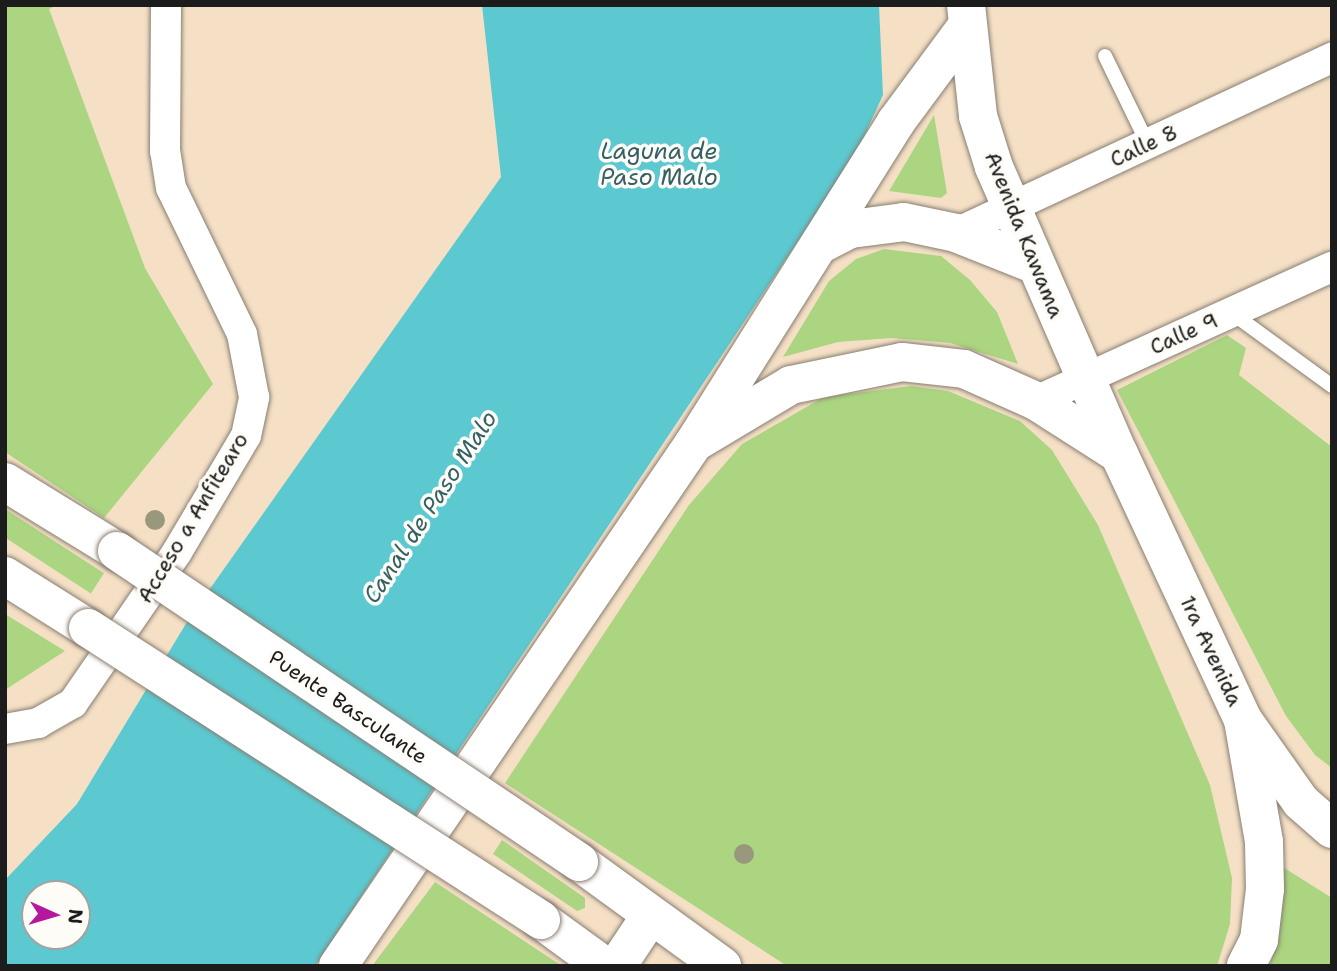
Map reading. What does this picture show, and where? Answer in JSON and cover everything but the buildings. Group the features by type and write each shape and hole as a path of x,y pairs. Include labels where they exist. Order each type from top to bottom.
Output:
{"main road":[{"name":"Avenida Kawama","path":"966,15 978,116 1011,207 1119,454"},
{"path":"338,966 694,443 896,121 966,15"},
{"path":"819,246 851,229 877,223 904,222 956,233 1036,265"},
{"path":"694,443 791,384 902,362 964,369 1036,401 1119,454"},
{"name":"1ra Avenida","path":"1119,454 1243,720 1301,802 1332,829"},
{"name":"Puente Basculante","path":"5,482 117,551 579,862 722,966"},
{"path":"5,576 541,920 604,966"},
{"path":"1243,720 1264,842 1265,889 1259,940 1247,966"},
{"path":"617,966 651,915"}],"street":[{"name":"Acceso a Anfitearo","path":"5,729 38,723 73,703 177,552 246,436 254,397 242,334 172,188 165,141 166,5"},
{"name":"Calle 8","path":"956,233 1332,58"},
{"name":"Calle 9","path":"1036,401 1332,267"}],"lane":[{"path":"1105,56 1148,144"},
{"path":"1231,312 1332,386"}],"green space":[{"path":"5,5 57,5 49,9 145,268 213,384 104,518 5,452"},
{"path":"934,115 947,193 941,198 889,191"},
{"path":"884,249 941,256 970,280 997,312 1018,364 950,343 892,338 838,342 783,357 829,281 856,259"},
{"path":"1227,335 1246,348 1239,375 1332,447 1332,768 1315,755 1286,716 1117,390"},
{"path":"911,386 948,391 1020,421 1052,450 1098,525 1210,785 1232,878 1230,924 1217,966 787,966 505,783 689,505 742,444 824,397"},
{"path":"5,509 104,573 91,593 5,538"},
{"path":"5,614 65,651 5,690"},
{"path":"502,840 585,898 585,908 577,911 493,854"},
{"path":"1278,864 1332,898 1332,966 1270,966 1277,934"},
{"path":"435,882 562,966 372,966"}],"water":[{"name":"Laguna de Paso Malo","path":"482,5 879,5 883,95 856,154 315,966 5,966 5,880 77,804 190,617 501,177"}],"water label":[{"name":"Canal de Paso Malo","path":"430,507"}]}
